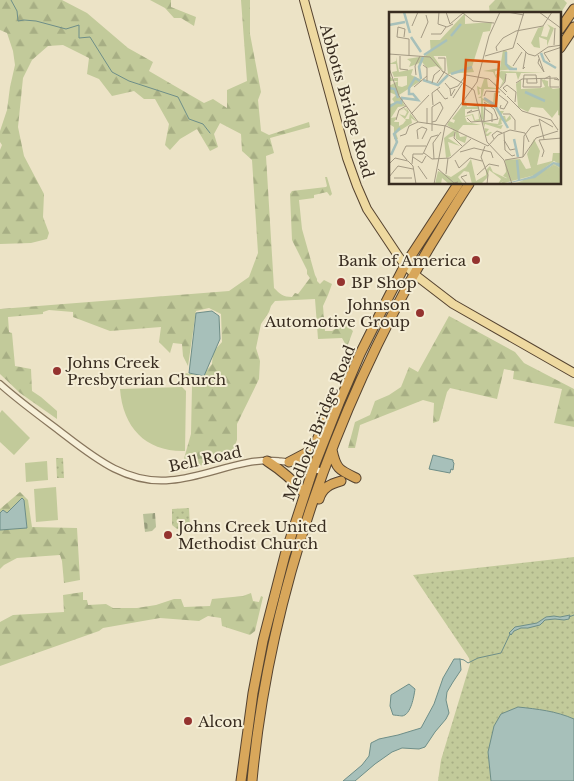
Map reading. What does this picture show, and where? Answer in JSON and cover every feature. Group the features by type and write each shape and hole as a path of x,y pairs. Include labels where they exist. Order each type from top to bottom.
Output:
{"highway":[{"path":"562,26 574,9"},
{"path":"562,45 574,27"},
{"name":"Medlock Bridge Road","path":"240,781 252,693 263,642 285,555 313,469 360,354 405,265 457,185"},
{"name":"Medlock Bridge Road","path":"252,781 262,703 280,616 314,495 349,406 395,310 414,274 468,185"},
{"path":"289,462 308,452 315,445 335,397 346,387"},
{"path":"332,450 335,462 340,470 356,478"},
{"path":"267,460 293,480 304,494"},
{"path":"294,564 302,552 321,493 327,486 341,481"}],"main road":[{"name":"Abbotts Bridge Road","path":"304,0 356,186 364,205 405,265 453,304 574,373"}],"street":[{"name":"Bell Road","path":"0,384 89,453 110,467 128,475 149,480 189,478 267,460 289,462 323,472"}],"green space":[{"path":"0,0 62,0 87,13 128,48 153,62 149,71 204,103 213,99 227,108 227,90 247,81 241,0 250,0 250,34 261,92 258,100 261,131 269,135 309,122 310,127 270,138 274,153 266,156 274,288 282,295 292,297 295,293 298,294 310,278 292,240 290,194 292,191 326,187 325,177 327,177 332,194 330,196 327,192 314,195 314,198 299,200 302,229 317,281 320,284 324,280 332,284 323,306 325,331 332,331 337,328 334,320 339,318 353,331 347,347 342,338 318,339 315,299 275,301 261,324 256,348 260,361 259,379 237,424 234,457 187,469 183,462 191,434 192,386 184,383 179,372 202,376 212,364 213,352 222,342 221,314 209,308 196,311 188,366 183,356 182,344 173,343 170,353 159,342 161,327 110,331 73,317 73,312 49,310 43,312 43,314 8,317 9,332 12,333 15,366 31,369 32,391 57,411 57,419 20,393 0,374 0,309 229,291 249,277 258,253 252,160 242,151 241,134 220,123 214,134 218,147 210,151 197,129 180,139 170,150 165,145 169,124 155,99 144,99 134,91 112,96 99,79 87,74 89,58 63,45 48,46 32,60 23,78 18,127 24,156 44,194 43,217 49,233 47,239 31,243 0,244 0,150 2,145 0,142 0,131 7,110 15,65 7,33 0,30"},
{"path":"150,0 171,0 171,7 196,17 194,26 181,18 174,18 165,8"},
{"path":"495,0 564,0 567,3 561,12 490,12 489,6"},
{"path":"449,316 515,352 524,363 574,389 574,427 554,423 562,389 513,379 514,371 504,369 497,399 450,388 447,392 439,421 433,423 434,403 423,400 360,425 355,448 348,448 355,422 370,415 375,401 401,387 409,367 418,372"},
{"path":"182,387 186,391 185,451 171,450 148,442 139,435 126,415 120,389"},
{"path":"2,410 30,438 14,455 0,442 0,413"},
{"path":"56,458 63,458 64,478 57,478"},
{"path":"47,461 48,480 26,482 25,463"},
{"path":"56,487 58,520 36,522 34,489"},
{"path":"20,492 28,500 32,527 77,528 80,580 64,583 60,555 17,558 0,569 0,509"},
{"path":"189,508 190,528 177,529 172,525 172,509"},
{"path":"155,513 156,527 152,531 145,532 143,514"},
{"path":"574,557 574,781 438,781 441,760 470,664 469,658 413,575"},
{"path":"83,592 83,600 87,600 88,605 106,604 113,608 137,608 156,605 174,599 181,599 184,607 210,606 212,599 243,596 251,593 253,601 259,602 261,596 263,597 255,631 250,635 222,626 221,618 208,616 199,621 160,618 103,628 0,666 0,622 13,615 64,612 63,595"}],"water":[{"path":"212,311 219,316 220,339 204,376 189,373 196,313"},
{"path":"433,455 453,460 453,470 451,469 450,473 429,469"},
{"path":"22,498 24,500 27,528 0,530 0,513 3,510 7,513"},
{"path":"570,615 569,619 545,620 540,625 521,628 514,631 511,635 509,633 515,627 537,623 546,617"},
{"path":"454,659 460,659 461,670 447,692 446,700 449,713 425,747 419,749 402,748 392,752 355,781 343,781 362,765 369,756 371,743 379,739 421,728 434,704 443,678"},
{"path":"409,684 415,689 410,709 405,715 393,715 390,706 391,695"},
{"path":"518,707 553,712 574,719 574,781 491,781 488,752 494,726 501,714"}],"waterway":[{"path":"11,0 17,11 18,21 36,21 66,29 79,25 79,38 90,37 112,72 129,81 178,97 189,119 203,124 210,133"},
{"path":"569,617 574,615"},
{"path":"460,659 468,663 478,658 501,653 510,634"}],"place":[{"name":"Bank of America","path":"476,260"},
{"name":"BP Shop","path":"341,282"},
{"name":"Johnson Automotive Group","path":"420,313"},
{"name":"Johns Creek Presbyterian Church","path":"57,371"},
{"name":"Johns Creek United Methodist Church","path":"168,535"},
{"name":"Alcon","path":"188,721"}]}
